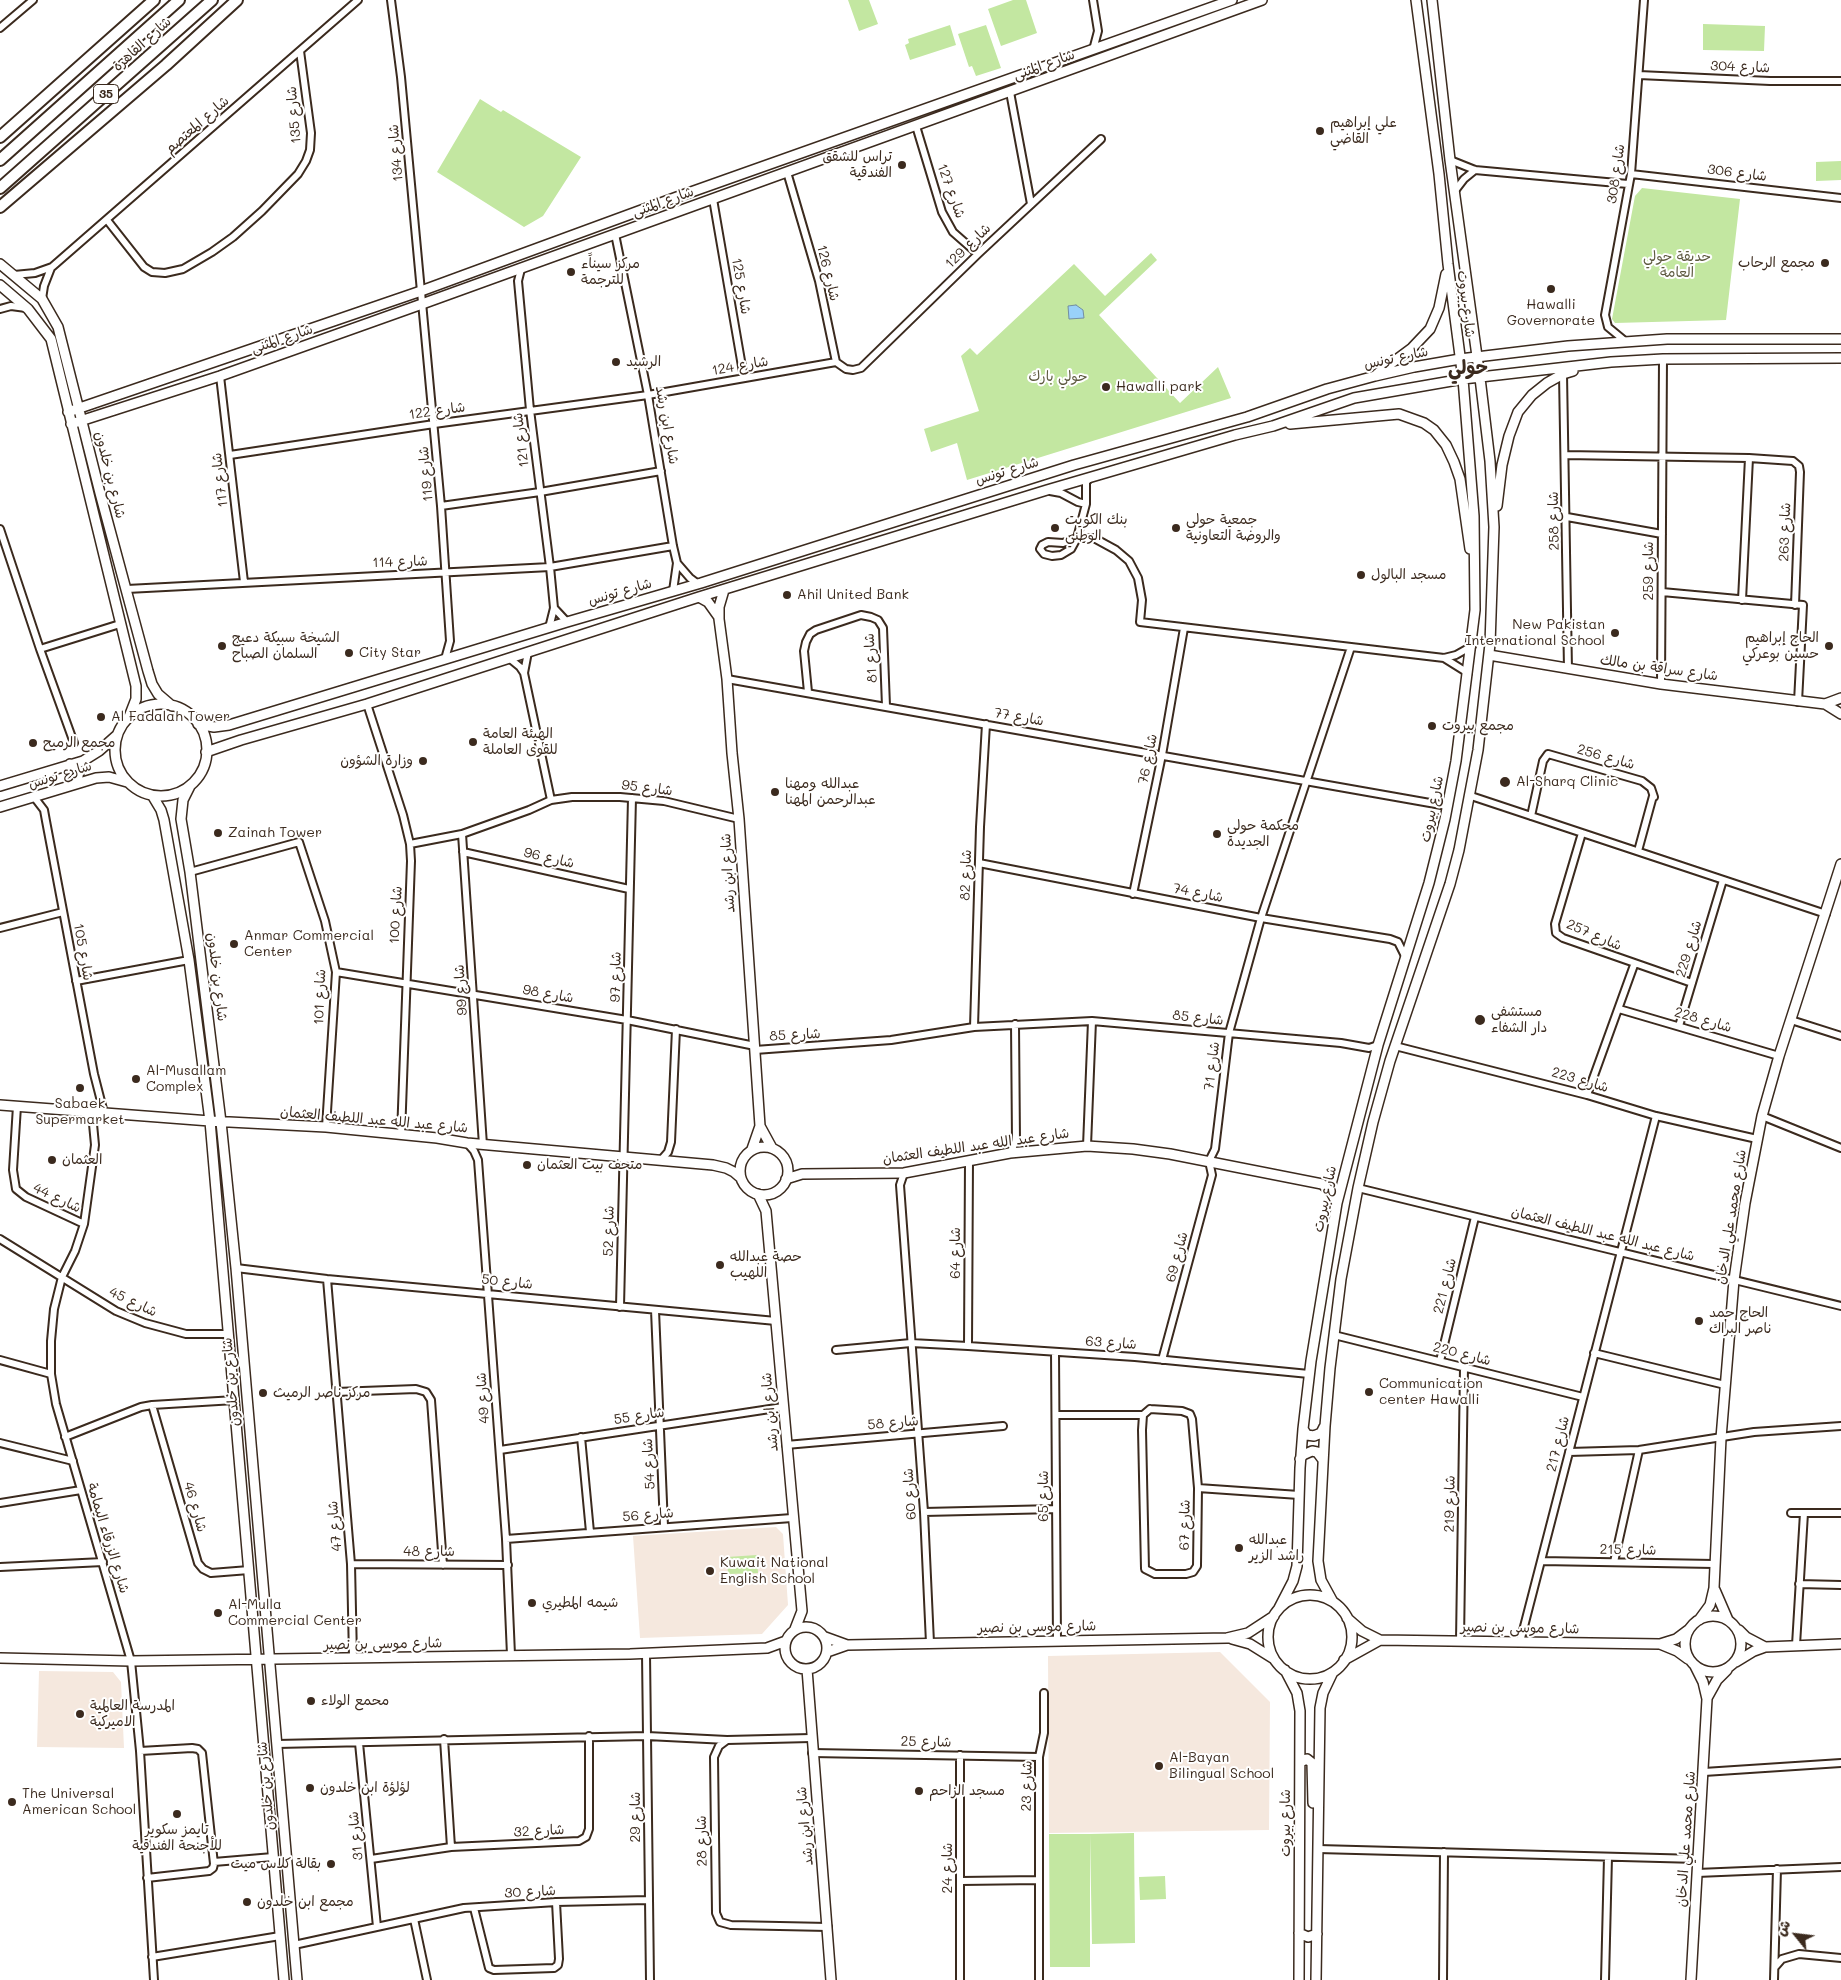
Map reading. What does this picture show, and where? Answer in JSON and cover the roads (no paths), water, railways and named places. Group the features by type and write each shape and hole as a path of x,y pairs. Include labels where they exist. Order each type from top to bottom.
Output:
{"main road":[{"path":"0,137 154,0"},
{"name":"شارع القاهرة","path":"0,160 179,0"},
{"name":"شارع القاهرة","path":"0,188 212,0"},
{"path":"0,209 159,71 237,0"}],"street":[{"path":"0,28 33,0"},
{"name":"شارع المعتصم","path":"14,275 41,272 52,267 358,0"},
{"name":"شارع 134","path":"391,0 401,78 422,304"},
{"path":"1092,51 1098,31 1093,0"},
{"name":"شارع المثنى","path":"68,412 421,291 676,197 1232,0"},
{"name":"شارع المثنى","path":"71,424 220,376 521,269 1262,0"},
{"name":"شارع 308","path":"1625,342 1608,327 1605,315 1631,174 1644,0"},
{"name":"شارع بيروت","path":"1277,1612 1289,1590 1297,1566 1300,1459 1303,1428 1309,1374 1337,1203 1378,1041 1428,883 1447,806 1456,761 1472,646 1475,610 1474,516 1463,380 1439,174 1416,1"},
{"name":"شارع بيروت","path":"1333,1602 1321,1580 1319,1566 1325,1426 1341,1279 1358,1188 1373,1122 1396,1044 1450,884 1471,796 1482,724 1489,656 1494,526 1490,461 1454,192 1432,1"},
{"name":"شارع 135","path":"107,220 141,264 157,273 171,273 183,269 233,237 262,211 298,174 308,156 311,133 300,51"},
{"name":"شارع 304","path":"1639,75 1770,81 1841,81"},
{"path":"1010,92 1031,204"},
{"name":"شارع 127","path":"916,126 942,212 953,232 978,254"},
{"name":"شارع 129","path":"836,362 846,370 861,368 978,254 1101,139"},
{"path":"1450,160 1475,170 1628,184"},
{"path":"1454,192 1464,178 1475,170"},
{"name":"شارع 126","path":"787,172 819,281 836,362"},
{"name":"شارع 306","path":"1631,174 1841,198"},
{"name":"شارع 125","path":"713,199 744,378"},
{"name":"شارع ابن رشد","path":"615,234 648,395 673,546 678,563 690,578 698,584"},
{"name":"شارع بن خلدون","path":"0,264 42,299 58,327 100,493 152,684 162,698 172,706"},
{"path":"1375,376 1412,348 1430,329 1439,308 1448,264"},
{"name":"شارع المعتصم","path":"42,299 44,286 52,267"},
{"name":"شارع 121","path":"521,269 518,281 530,410 554,608 549,628"},
{"name":"شارع بن خلدون","path":"0,286 28,309 51,339 137,690 135,704 129,717"},
{"name":"شارع 119","path":"422,304 446,573 450,641 446,659"},
{"path":"0,309 11,306 28,309"},
{"name":"شارع تونس","path":"198,724 214,727 229,726 567,622 698,584 1065,468 1247,417 1328,389 1375,376 1460,359 1560,346 1667,339 1841,338"},
{"name":"شارع تونس","path":"206,752 367,704 699,597 1047,490 1273,426 1354,398 1405,388 1611,362 1663,359 1841,358"},
{"name":"شارع 259","path":"1661,684 1663,359"},
{"name":"شارع 124","path":"648,395 836,362"},
{"path":"1494,526 1502,465 1509,436 1518,412 1547,383 1563,374 1611,362"},
{"name":"شارع 258","path":"1563,374 1567,517 1568,669"},
{"name":"شارع 117","path":"220,376 244,582"},
{"name":"شارع 122","path":"230,455 530,410 648,395"},
{"path":"1273,426 1399,414 1412,418 1434,430 1446,445 1460,479 1475,586"},
{"path":"1186,434 1191,436 1193,441 1192,446 1188,450"},
{"path":"1565,456 1749,458 1742,600"},
{"name":"شارع 263","path":"1749,458 1786,459 1795,462 1800,472 1795,605"},
{"path":"441,506 540,492 661,471"},
{"path":"1089,479 1085,487 1086,504 1077,538 1071,549 1061,555 1048,556 1040,549 1044,542 1063,543 1077,538 1094,538 1106,544 1134,568 1142,600 1140,622 1444,658 1461,653 1472,646"},
{"path":"1047,490 1061,493 1086,504"},
{"path":"1567,517 1662,534"},
{"path":"0,529 74,743"},
{"name":"شارع 114","path":"127,589 550,567 673,546"},
{"name":"شارع ابن رشد","path":"673,591 678,563"},
{"name":"شارع ابن رشد","path":"724,590 719,607 739,819 760,1126 752,1149"},
{"path":"1662,592 1803,605 1798,702"},
{"path":"699,597 708,602 720,619"},
{"path":"554,608 567,622"},
{"name":"شارع 81","path":"808,692 804,651 810,634 816,630 861,615 878,620 883,628 886,706"},
{"path":"40,649 120,624"},
{"name":"شارع 76","path":"1133,894 1162,755 1184,628"},
{"path":"450,641 463,654"},
{"path":"1261,918 1351,646"},
{"path":"528,652 524,673 551,800"},
{"name":"شارع سراقة بن مالك","path":"1489,656 1661,684 1798,702 1825,704 1841,698"},
{"path":"509,658 524,673"},
{"path":"1444,658 1468,673"},
{"name":"شارع 77","path":"727,679 1447,806"},
{"name":"شارع 100","path":"367,704 403,815 410,844 402,1135"},
{"name":"شارع سراقة بن مالك","path":"1825,704 1841,714"},
{"path":"154,705 172,706 187,713 198,724 205,737 206,752 202,771 190,786 174,794 166,796 141,792 127,782 122,775 116,760 118,735 129,717 137,712 154,705"},
{"path":"284,708 275,713 274,717 276,724 285,728"},
{"name":"شارع 82","path":"974,1026 986,724"},
{"name":"شارع تونس","path":"0,786 92,756 118,735"},
{"name":"شارع 256","path":"1531,816 1543,761 1548,754 1642,781 1651,788 1654,797 1638,851"},
{"path":"64,788 75,782 78,776 79,772 76,767 70,764"},
{"name":"شارع تونس","path":"0,808 102,777 116,778 127,782"},
{"name":"شارع بن خلدون","path":"190,786 183,800 181,819 190,872 222,1122 297,1980"},
{"name":"شارع بن خلدون","path":"152,795 161,810 164,820 189,960 210,1121 284,1980"},
{"path":"1471,796 1826,914"},
{"name":"شارع 105","path":"34,797 44,810 94,1074 104,1113"},
{"name":"شارع 95","path":"410,844 462,834 551,800 572,797 632,798 664,802 739,819"},
{"name":"شارع 97","path":"624,1157 632,798"},
{"name":"شارع 257","path":"1582,833 1555,924 1556,933 1563,938 1634,965 1692,983"},
{"name":"شارع 99","path":"462,834 483,1145"},
{"name":"شارع 101","path":"190,872 299,842 325,921 336,972 326,1127"},
{"name":"شارع 96","path":"464,852 629,889"},
{"name":"شارع 74","path":"979,863 1261,918 1390,938 1398,942 1405,956"},
{"name":"شارع محمد علي الدخان","path":"1699,1620 1710,1605 1714,1588 1721,1438 1734,1280 1757,1139 1779,1056 1841,864"},
{"name":"شارع 229","path":"1679,1026 1723,880"},
{"path":"0,928 63,912"},
{"name":"شارع 71","path":"1208,1161 1215,1149 1229,1033 1261,918"},
{"path":"76,981 189,960"},
{"path":"1587,1094 1634,965"},
{"name":"شارع 98","path":"336,972 627,1020 755,1048"},
{"name":"شارع 228","path":"1619,1009 1779,1056"},
{"path":"1791,1020 1841,1036"},
{"path":"1086,1146 1092,1021"},
{"name":"شارع 85","path":"755,1048 891,1040 974,1026 1092,1021 1341,1043 1369,1048 1378,1041"},
{"path":"1010,1153 1016,1142 1018,1114 1015,1024"},
{"path":"661,1160 668,1152 671,1142 676,1030"},
{"path":"1378,1041 1396,1044"},
{"name":"شارع 223","path":"1396,1044 1587,1094 1656,1116 1757,1139"},
{"path":"1364,1094 1370,1101 1380,1099"},
{"name":"شارع عبد الله عبد اللطيف العثمان","path":"0,1105 222,1122 326,1127 483,1145 661,1160 719,1166 734,1172 741,1178"},
{"name":"شارع 44","path":"17,1106 13,1170 16,1189 26,1197 84,1224"},
{"name":"شارع الزرقاء اليمامة","path":"85,1112 93,1124 95,1145 84,1224 62,1277 53,1317 50,1374 56,1404 131,1661 140,1751 154,1980"},
{"path":"1358,1120 1363,1115 1366,1115 1373,1122"},
{"name":"شارع 217","path":"1520,1642 1656,1116"},
{"path":"1762,1116 1841,1148"},
{"name":"شارع ابن رشد","path":"760,1126 772,1148"},
{"name":"شارع 49","path":"467,1143 474,1151 478,1160 508,1565 511,1655"},
{"path":"765,1146 772,1148 784,1157 788,1172 786,1179 780,1189 770,1194 758,1194 747,1188 741,1178 739,1172 742,1159 752,1149 765,1146"},
{"name":"شارع عبد الله عبد اللطيف العثمان","path":"786,1179 802,1174 904,1173 1010,1153 1086,1146 1133,1149 1208,1161 1322,1184 1337,1203"},
{"name":"شارع 52","path":"620,1306 624,1157"},
{"name":"شارع 64","path":"968,1346 969,1160"},
{"name":"شارع 69","path":"1162,1360 1212,1175 1208,1161"},
{"name":"شارع 60","path":"904,1173 900,1185 924,1512 930,1643"},
{"name":"شارع عبد الله عبد اللطيف العثمان","path":"1358,1188 1841,1306"},
{"name":"شارع ابن رشد","path":"758,1194 766,1212"},
{"name":"شارع ابن رشد","path":"770,1194 766,1212 792,1518 802,1611 813,1628"},
{"name":"شارع 221","path":"1440,1361 1475,1217"},
{"name":"شارع 45","path":"0,1239 116,1311 145,1323 186,1334 229,1334"},
{"name":"شارع 50","path":"236,1268 776,1321"},
{"name":"شارع 47","path":"327,1278 350,1564 353,1658"},
{"name":"شارع 54","path":"655,1310 664,1526"},
{"name":"شارع 220","path":"1334,1334 1583,1397"},
{"path":"836,1350 911,1343"},
{"name":"شارع 63","path":"911,1343 1162,1360 1309,1374"},
{"name":"شارع 65","path":"1055,1352 1057,1641"},
{"path":"1594,1353 1725,1385"},
{"path":"0,1360 50,1374"},
{"name":"شارع 219","path":"1460,1641 1464,1367"},
{"path":"336,1392 416,1390 426,1392 431,1400 443,1565"},
{"path":"66,1437 141,1407 235,1400"},
{"name":"شارع 46","path":"152,1405 198,1563 203,1569 211,1573 249,1570"},
{"name":"شارع 55","path":"500,1450 783,1407"},
{"name":"شارع 67","path":"1150,1409 1182,1411 1190,1414 1192,1419 1198,1488 1197,1566 1193,1572 1186,1574 1150,1572 1145,1569 1143,1415 1150,1409"},
{"path":"1056,1415 1143,1415"},
{"name":"شارع 58","path":"786,1446 1002,1426"},
{"path":"1303,1428 1307,1434 1314,1436 1321,1433 1325,1426"},
{"path":"1569,1452 1639,1450 1754,1432 1841,1426"},
{"path":"581,1437 590,1532"},
{"path":"0,1443 73,1461"},
{"path":"1614,1562 1639,1450"},
{"path":"1300,1459 1303,1455 1312,1451 1321,1456 1323,1460"},
{"path":"1198,1488 1299,1495"},
{"path":"0,1503 81,1490"},
{"path":"924,1512 1056,1509"},
{"path":"1791,1513 1841,1513"},
{"path":"1796,1645 1804,1513"},
{"name":"شارع 56","path":"506,1539 792,1518"},
{"name":"شارع 215","path":"1541,1561 1714,1564"},
{"path":"0,1567 103,1562"},
{"name":"شارع 48","path":"350,1564 508,1565"},
{"path":"1799,1584 1841,1585"},
{"name":"شارع محمد علي الدخان","path":"1714,1588 1721,1607 1731,1622"},
{"path":"1316,1980 1320,1703 1325,1687 1333,1672 1344,1660 1352,1639 1347,1618 1333,1602 1318,1596 1309,1595 1293,1599 1277,1612 1268,1633 1271,1652 1275,1660 1285,1670 1298,1677 1312,1679 1333,1672"},
{"name":"شارع ابن رشد","path":"795,1629 802,1611"},
{"name":"شارع موسى بن نصير","path":"827,1652 847,1645 1227,1638 1248,1633 1277,1612"},
{"path":"1766,1647 1746,1637 1731,1622 1720,1616 1711,1616 1699,1620 1688,1630 1685,1640 1685,1650 1688,1659 1695,1666 1711,1673 1720,1672 1748,1654 1766,1647 1841,1644"},
{"name":"شارع موسى بن نصير","path":"1347,1618 1362,1631 1380,1640 1660,1644 1676,1639 1688,1630"},
{"path":"1731,1622 1739,1632 1741,1648 1731,1666"},
{"path":"807,1626 813,1628 825,1637 827,1652 820,1664 807,1669 794,1666 786,1655 786,1641 795,1629 807,1626"},
{"name":"شارع موسى بن نصير","path":"825,1637 847,1645"},
{"name":"شارع موسى بن نصير","path":"1227,1638 1250,1644 1275,1660"},
{"name":"شارع موسى بن نصير","path":"1344,1660 1380,1640"},
{"name":"شارع موسى بن نصير","path":"0,1658 131,1661 646,1654 767,1648 786,1641"},
{"name":"شارع موسى بن نصير","path":"1660,1644 1677,1651 1688,1659"},
{"name":"شارع موسى بن نصير","path":"767,1648 786,1655"},
{"name":"شارع 29","path":"646,1654 650,1980"},
{"name":"شارع محمد علي الدخان","path":"1691,1980 1707,1699 1701,1676 1695,1666"},
{"name":"شارع محمد علي الدخان","path":"1707,1699 1717,1680 1731,1666"},
{"name":"شارع ابن رشد","path":"807,1669 831,1980"},
{"name":"شارع بيروت","path":"1285,1670 1299,1698 1299,1980"},
{"name":"شارع 23","path":"1039,1980 1039,1757 1044,1734 1044,1693"},
{"path":"277,1744 589,1736 648,1736 727,1740 811,1738"},
{"name":"شارع 32","path":"370,1859 451,1847 579,1841 586,1837 589,1829 589,1736"},
{"path":"444,1739 451,1847"},
{"name":"شارع 28","path":"727,1740 719,1746 714,1757 716,1913 720,1922 730,1925 828,1928"},
{"name":"شارع 31","path":"359,1743 377,1927"},
{"path":"140,1751 192,1748 198,1749 202,1753 214,1862 214,1868 209,1871 147,1878"},
{"name":"شارع 25","path":"812,1753 1039,1757"},
{"name":"شارع 24","path":"960,1755 960,1980"},
{"path":"1300,1762 1307,1759 1312,1763 1313,1812 1318,1835"},
{"path":"1704,1772 1841,1763"},
{"path":"1318,1849 1698,1859"},
{"path":"1444,1852 1444,1980"},
{"path":"214,1862 274,1857"},
{"path":"1605,1980 1608,1857"},
{"path":"1697,1873 1841,1867"},
{"path":"1774,1980 1777,1869"},
{"path":"961,1881 1039,1880"},
{"name":"شارع 30","path":"294,1946 414,1918 474,1908 556,1902 649,1900"},
{"path":"474,1908 488,1968 494,1970 554,1968 558,1965 559,1959 556,1902"},
{"path":"414,1918 427,1980"},
{"path":"1299,1933 1308,1937 1317,1934"},
{"path":"152,1957 280,1936"},
{"path":"1775,1966 1789,1955 1799,1954 1841,1958"}],"water":[{"path":"1076,305 1083,310 1084,318 1069,319 1068,306"}],"place":[{"name":"علي إبراهيم القاضي","path":"1320,131"},
{"name":"تراس للشقق الفندقية","path":"902,165"},
{"name":"مجمع الرحاب","path":"1825,263"},
{"name":"مركز سيناًء للترجمة","path":"571,272"},
{"name":"Hawalli Governorate","path":"1551,289"},
{"name":"الرشيد","path":"616,362"},
{"name":"Hawalli park","path":"1106,387"},
{"name":"بنك الكويت الوطني","path":"1055,528"},
{"name":"جمعية حولي والروضة التعاونية","path":"1176,528"},
{"name":"مسجد البالول","path":"1361,575"},
{"name":"Ahil United Bank","path":"787,595"},
{"name":"New Pakistan International School","path":"1615,633"},
{"name":"الشيخة سبيكة دعيج السلمان الصباح","path":"222,646"},
{"name":"الحاج إبراهيم حسين بوعركي","path":"1829,646"},
{"name":"City Star","path":"349,653"},
{"name":"Al Fadalah Tower","path":"101,717"},
{"name":"مجمع بيروت","path":"1432,726"},
{"name":"الهيئة العامة للقوى العاملة","path":"473,742"},
{"name":"مجمع الرميح","path":"33,743"},
{"name":"وزارة الشؤون","path":"423,761"},
{"name":"Al-Sharq Clinic","path":"1505,782"},
{"name":"عبدالله ومهنا عبدالرحمن المهنا","path":"775,792"},
{"name":"Zainah Tower","path":"218,833"},
{"name":"محكمة حولى الجديدة","path":"1217,834"},
{"name":"Anmar Commercial Center","path":"234,944"},
{"name":"مستشفى دار الشفاء","path":"1480,1020"},
{"name":"Al-Musallam Complex","path":"136,1079"},
{"name":"Sabaek Supermarket","path":"80,1088"},
{"name":"العثمان","path":"52,1160"},
{"name":"متحف بيت العثمان","path":"527,1165"},
{"name":"حصة عبدالله اللهيب","path":"720,1265"},
{"name":"الحاج حمد ناصر البراك","path":"1699,1321"},
{"name":"Communication center Hawalli","path":"1369,1392"},
{"name":"مركز ناصر الرميث","path":"263,1393"},
{"name":"عبدالله راشد الزير","path":"1239,1548"},
{"name":"Kuwait National English School","path":"710,1571"},
{"name":"شيمه المطيري","path":"532,1603"},
{"name":"Al-Mulla Commercial Center","path":"218,1613"},
{"name":"محمع الولاء","path":"311,1701"},
{"name":"المدرسة العالمية الاميركية","path":"80,1714"},
{"name":"Al-Bayan Bilingual School","path":"1159,1766"},
{"name":"لؤلؤة ابن خلدون","path":"310,1788"},
{"name":"مسجد الزاحم","path":"919,1791"},
{"name":"The Universal American School","path":"12,1802"},
{"name":"تايمز سكوير للأجنحة الفندقية","path":"177,1814"},
{"name":"بقالة كلاس ميت","path":"331,1864"},
{"name":"مجمع ابن خلدون","path":"247,1902"}],"district":[{"name":"حولي","path":"1468,368"}],"park label":[{"name":"حديقة حولي العامة","path":"1677,266"},
{"name":"حولي بارك","path":"1058,377"}]}
